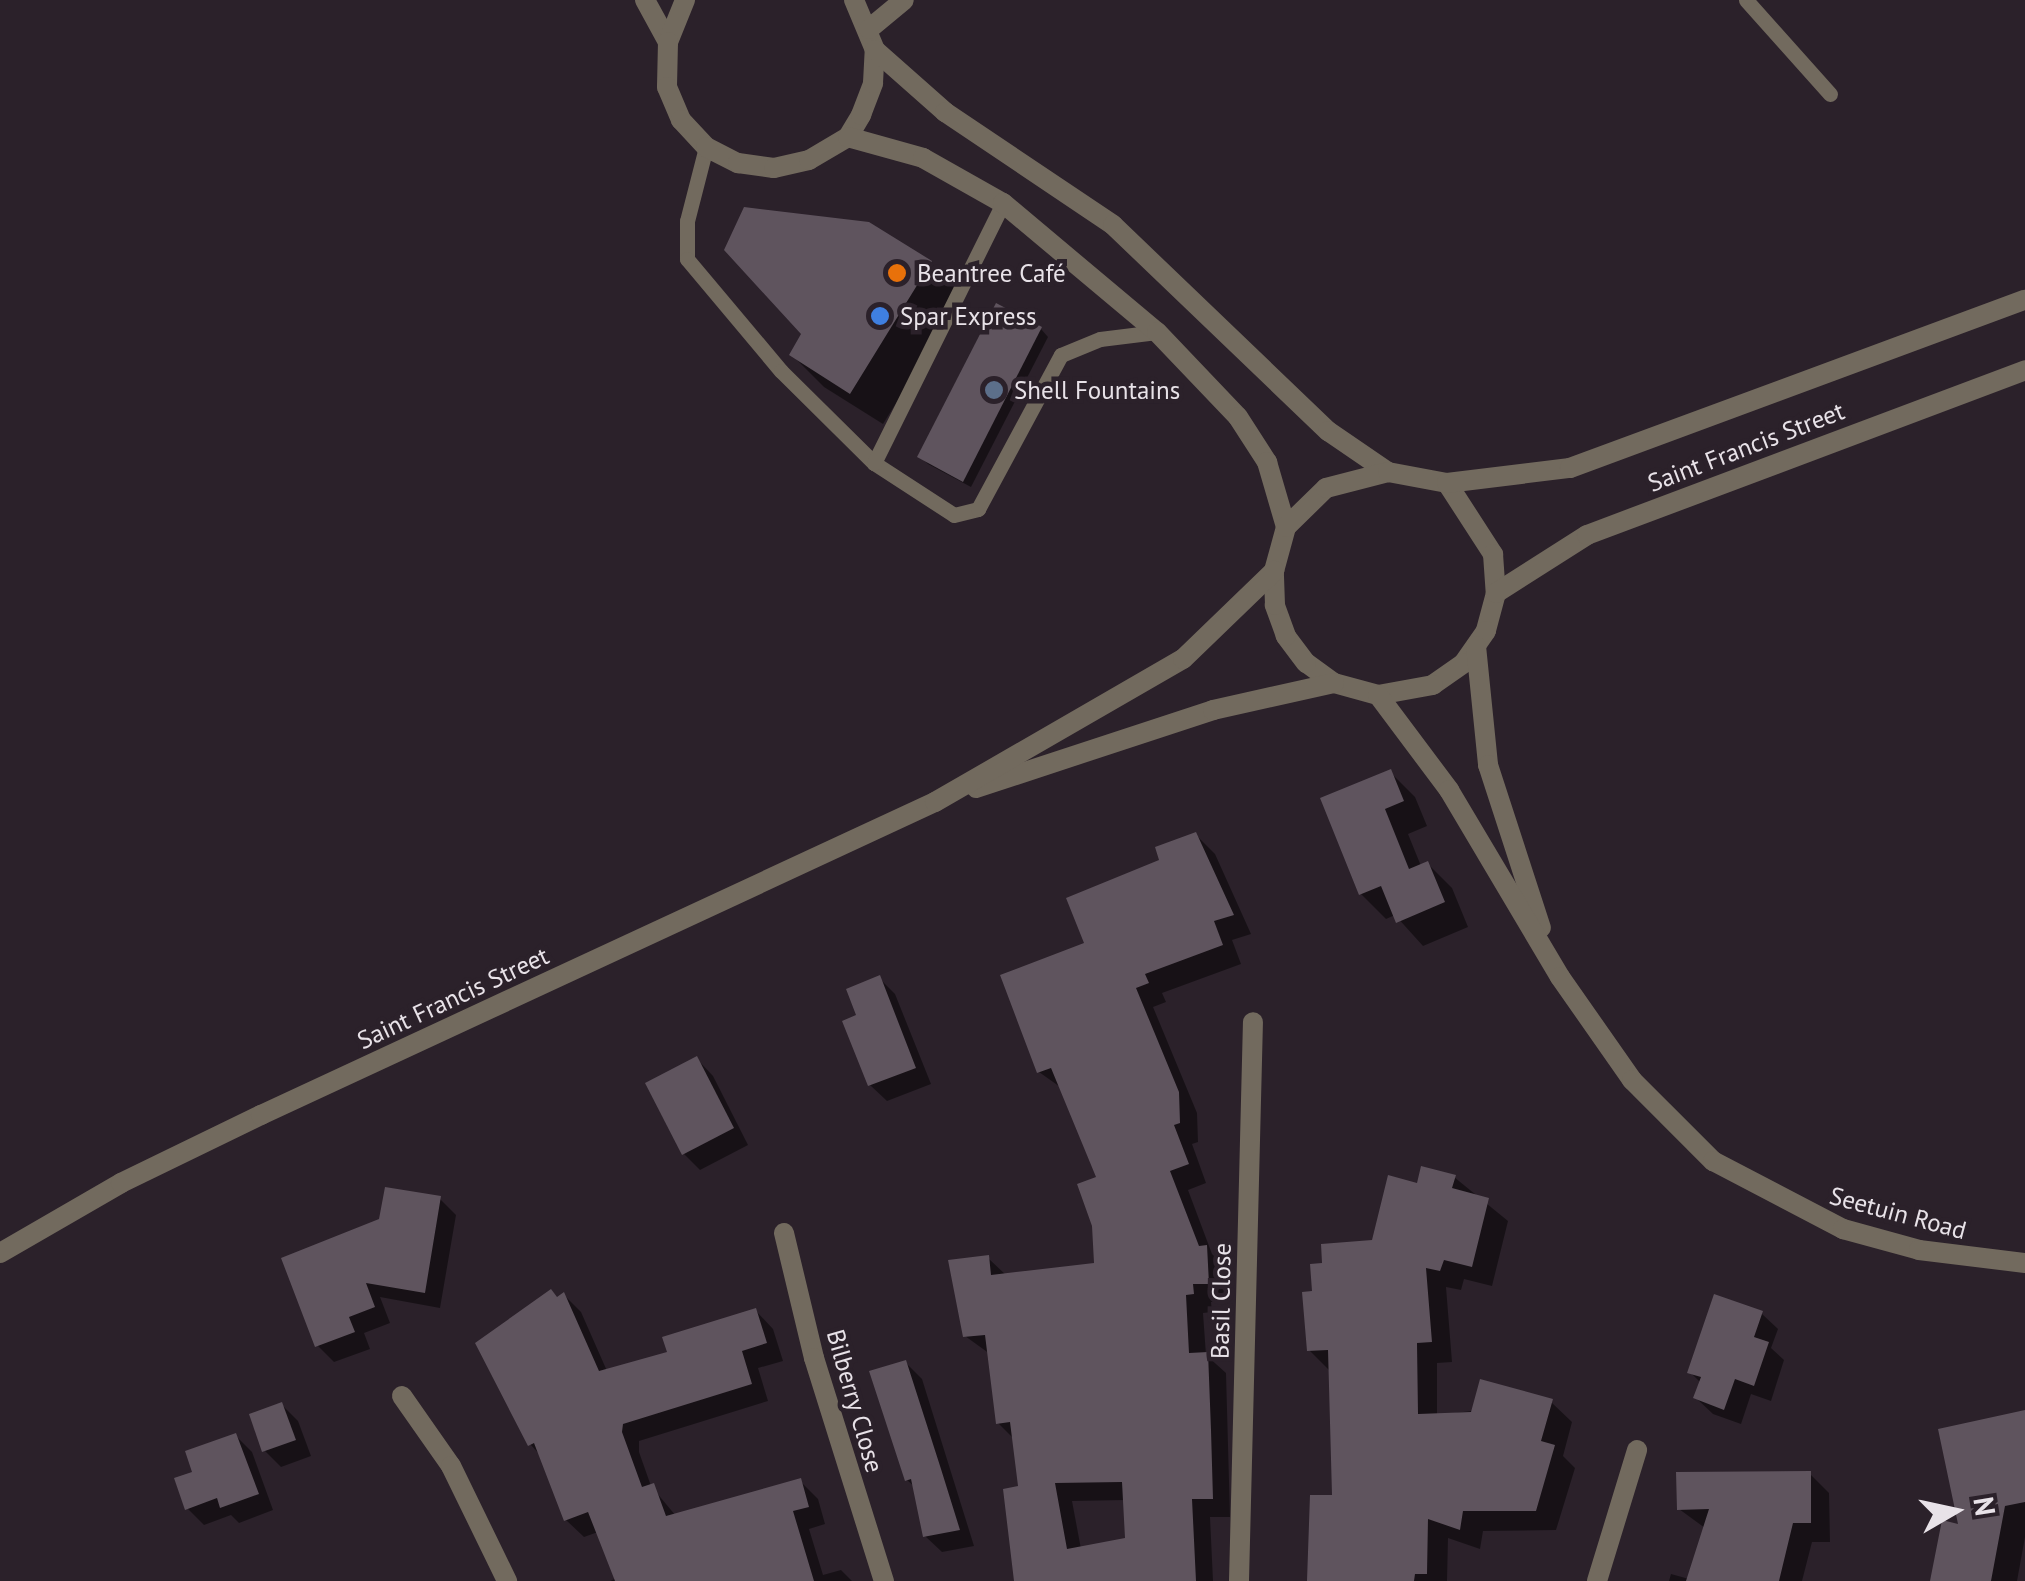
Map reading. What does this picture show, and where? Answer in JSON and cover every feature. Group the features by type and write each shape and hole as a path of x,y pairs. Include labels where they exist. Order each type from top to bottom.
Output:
{"street":[{"path":"645,0 668,42"},
{"path":"685,0 668,42 667,87 681,120 706,147 738,163 774,168 809,160 848,138 873,84 874,50 854,0"},
{"path":"868,28 904,0"},
{"path":"874,50 945,112 1113,226 1328,431 1388,472"},
{"path":"848,138 923,158 1003,203 1158,332 1238,416 1266,462 1286,527 1326,488 1388,472 1447,482 1570,468 2025,300"},
{"name":"Saint Francis Street","path":"1286,527 1274,571 1286,636 1306,664 1334,683 1378,694 1433,685 1476,646 1496,593 1587,535 2025,370"},
{"path":"1447,482 1493,554 1496,593"},
{"name":"Saint Francis Street","path":"0,1253 226,1132 935,802 1183,659 1274,571"},
{"path":"1476,646 1488,764 1560,977"},
{"name":"Saint Francis Street","path":"935,802 1213,710 1334,683"},
{"path":"1378,694 1450,790 1560,977"},
{"name":"Seetuin Road","path":"1560,977 1632,1080 1713,1161 1842,1230 1919,1250 2025,1262"},
{"name":"Basil Close","path":"1239,1581 1254,1022"},
{"name":"Bilberry Close","path":"784,1233 814,1358 884,1581"},
{"path":"402,1396 451,1466 506,1581"},
{"path":"1597,1581 1637,1450"}],"lane":[{"path":"1746,0 1830,94"},
{"path":"706,147 687,221 688,259 780,371 874,462 954,516 968,516 978,509 1061,355 1100,339 1158,332"},
{"path":"874,462 1003,203"}],"building":[{"path":"744,207 869,222 932,261 850,394 789,355 801,334 724,250"},
{"path":"996,303 1042,327 963,482 917,457"},
{"path":"1391,769 1404,801 1385,809 1409,869 1428,861 1445,902 1396,923 1381,886 1359,895 1320,798"},
{"path":"1196,832 1234,915 1214,921 1223,945 1145,974 1149,983 1136,988 1179,1092 1180,1123 1174,1125 1189,1164 1170,1171 1199,1246 1207,1245 1209,1284 1193,1284 1194,1294 1186,1295 1189,1353 1208,1352 1213,1499 1192,1499 1196,1581 1014,1581 1003,1489 1018,1486 1010,1422 996,1424 985,1335 963,1337 948,1260 989,1255 991,1275 1094,1263 1092,1226 1077,1184 1096,1177 1051,1068 1037,1073 1000,975 1084,943 1066,898 1159,860 1155,847","holes":["1122,1482 1125,1538 1067,1549 1055,1483"]},
{"path":"880,975 916,1068 868,1086 842,1021 856,1015 846,989"},
{"path":"697,1056 734,1128 682,1155 645,1083"},
{"path":"1421,1166 1456,1175 1452,1188 1489,1198 1472,1267 1444,1260 1440,1271 1426,1268 1432,1342 1417,1343 1418,1414 1471,1412 1480,1379 1553,1399 1541,1441 1555,1445 1536,1511 1463,1511 1460,1530 1428,1519 1427,1574 1415,1574 1414,1581 1307,1581 1310,1495 1332,1495 1328,1350 1307,1351 1302,1292 1312,1291 1310,1264 1322,1263 1321,1244 1372,1240 1388,1175 1417,1183"},
{"path":"385,1187 441,1196 425,1293 366,1283 375,1307 349,1317 355,1332 315,1347 281,1258 379,1219"},
{"path":"551,1289 557,1297 564,1292 599,1371 667,1352 662,1337 756,1308 767,1343 742,1351 752,1384 623,1424 622,1432 642,1487 654,1483 666,1516 801,1478 809,1507 793,1511 814,1581 615,1581 588,1512 564,1521 534,1443 528,1446 475,1343"},
{"path":"1714,1294 1763,1311 1754,1337 1769,1342 1754,1386 1735,1379 1724,1410 1693,1398 1701,1377 1687,1373"},
{"path":"906,1360 960,1530 923,1537 911,1479 905,1481 869,1371"},
{"path":"282,1402 296,1440 262,1452 249,1414"},
{"path":"2025,1410 2025,1502 2005,1506 1991,1581 1930,1581 1942,1520 1958,1524 1938,1429"},
{"path":"236,1433 259,1494 220,1508 217,1498 185,1510 174,1478 192,1472 185,1451"},
{"path":"1811,1471 1811,1523 1793,1523 1779,1581 1686,1581 1709,1509 1677,1510 1676,1472"}],"place":[{"name":"Beantree Café","path":"897,273"},
{"name":"Spar Express","path":"880,316"},
{"name":"Shell Fountains","path":"994,390"}]}
